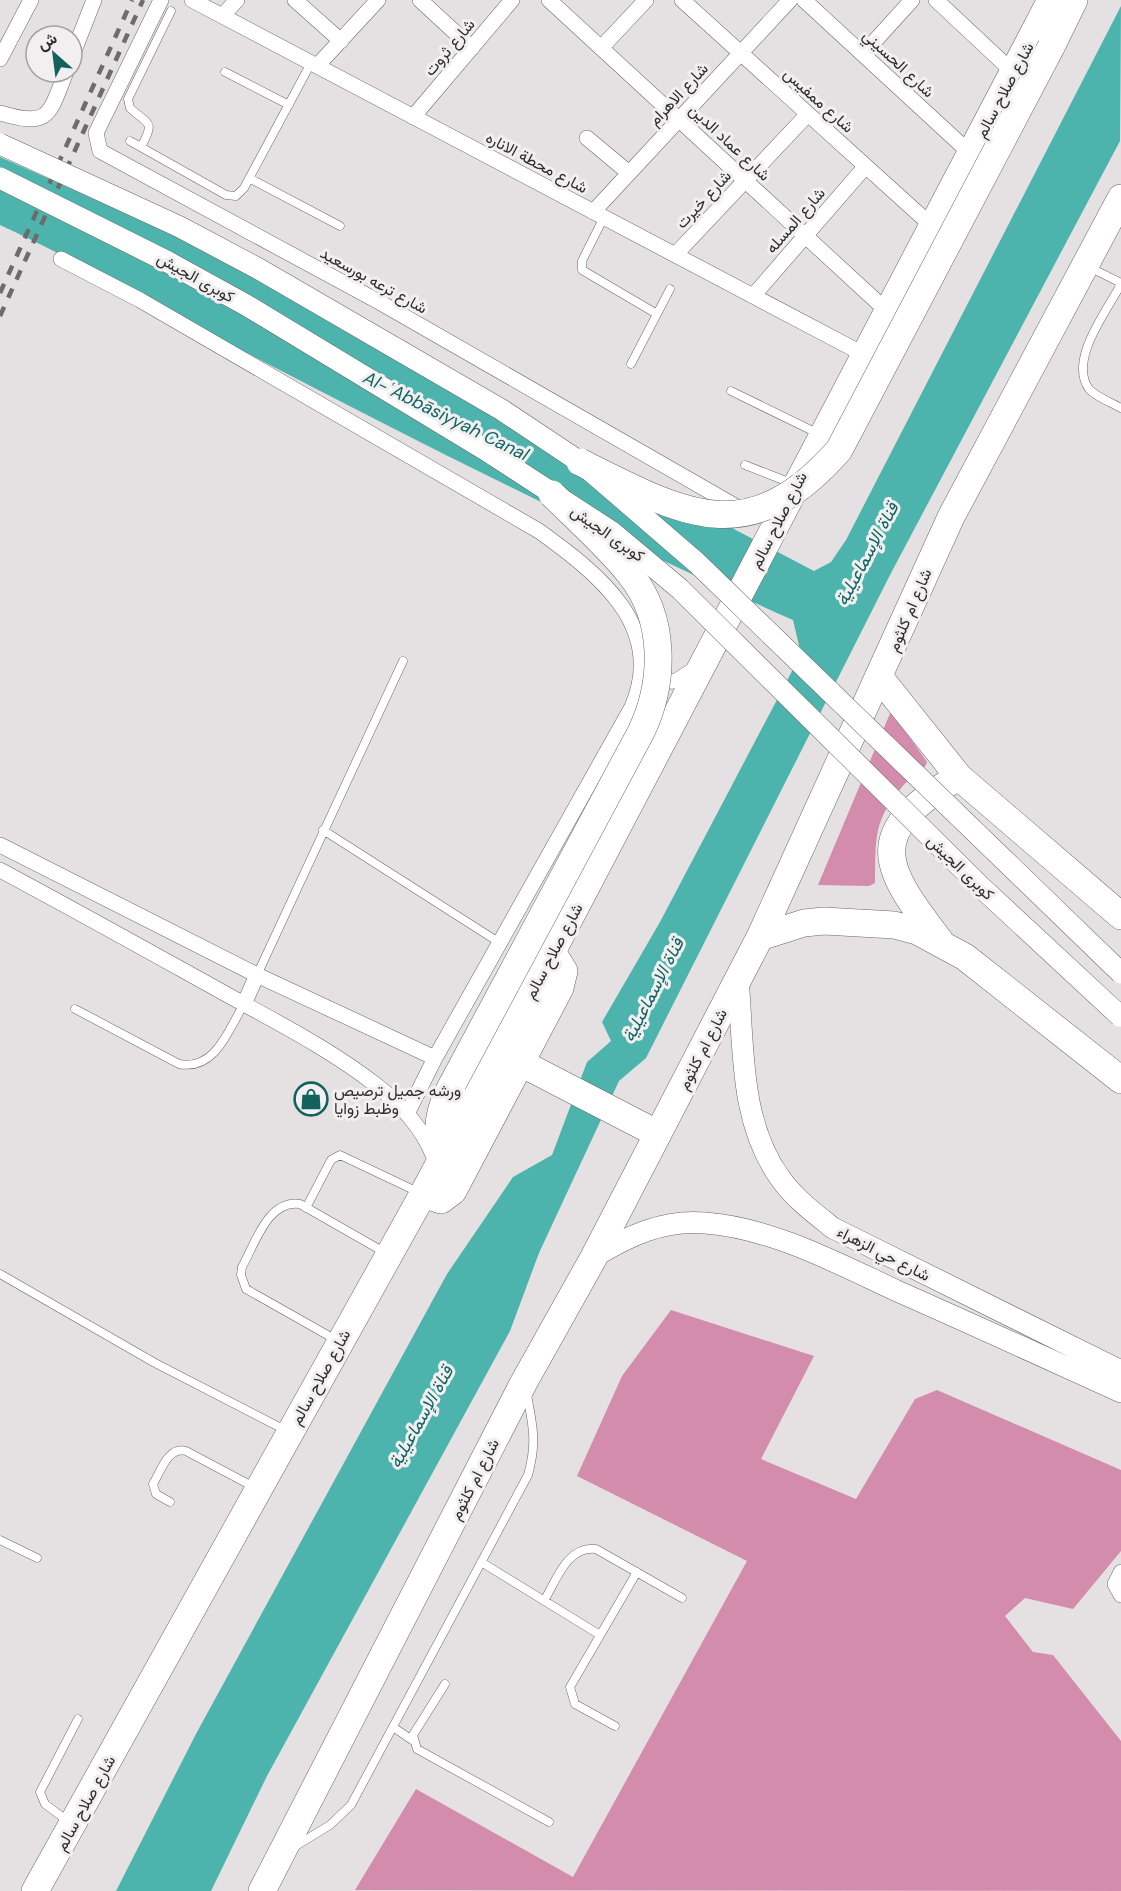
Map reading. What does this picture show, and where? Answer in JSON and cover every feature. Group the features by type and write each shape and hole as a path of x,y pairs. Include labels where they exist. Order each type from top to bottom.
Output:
{"highway":[{"name":"شارع صلاح سالم","path":"35,1891 423,1194 1051,0"},
{"path":"580,462 659,502 697,513 727,514 757,509 784,498 809,481 839,450 1074,0"},
{"name":"شارع ام كلثوم","path":"262,1887 282,1853 524,1382 594,1257 760,937 880,678 951,517 1121,198"},
{"path":"439,1163 438,1120 446,1095 641,732 652,705 659,676 655,630 643,595 630,574 552,494"},
{"path":"880,678 959,777 1121,916"},
{"path":"941,942 898,883 891,855 894,837 904,818 933,792 959,777"},
{"path":"760,937 804,923 849,921 894,925 941,942 965,957 1121,1080"},
{"path":"423,1194 441,1200 451,1195 530,1068 562,982 564,971 552,952"},
{"path":"530,1068 658,1134"}],"main road":[{"name":"كوبرى الجيش","path":"0,144 180,227 251,264 502,410 580,462 697,562 1121,974"},
{"name":"كوبرى الجيش","path":"0,178 159,256 246,304 484,449 612,532 680,589 981,887 1120,1016"},
{"name":"شارع حي الزهراء","path":"738,979 747,1090 757,1137 781,1180 797,1198 833,1228 1121,1371"},
{"name":"شارع حي الزهراء","path":"594,1257 619,1241 645,1230 674,1224 703,1222 732,1226 820,1256 1121,1392"},
{"path":"820,1256 833,1228"}],"street":[{"path":"2,53 31,0"},
{"path":"84,25 94,0"},
{"name":"شارع محطة الاناره","path":"192,0 865,355"},
{"path":"222,16 237,0"},
{"path":"295,0 341,41"},
{"path":"314,65 341,41 378,0"},
{"path":"420,0 472,48"},
{"name":"شارع ثروت","path":"413,117 512,0"},
{"name":"شارع عماد الدين","path":"549,0 887,311"},
{"path":"601,48 646,0"},
{"name":"شارع ممفيس","path":"682,0 932,226"},
{"name":"شارع الاهرام","path":"598,215 629,173 790,0"},
{"name":"شارع الحسيني","path":"804,0 970,153"},
{"path":"863,54 912,0"},
{"path":"936,0 1013,72"},
{"name":"شارع ترعه بورسعيد","path":"166,5 96,133 100,151 381,303 774,528"},
{"path":"0,113 27,120 45,116 61,84"},
{"name":"شارع خيرت","path":"675,255 808,114"},
{"path":"587,138 629,173"},
{"name":"شارع المسله","path":"753,297 865,167"},
{"path":"61,259 140,300 539,531 581,561 620,602 631,622 640,648 641,679 632,707 435,1058 407,1114"},
{"path":"641,679 659,683 676,681 693,672 705,659"},
{"path":"0,845 257,975 435,1058"},
{"path":"0,870 244,1004 356,1071 382,1090 407,1114 428,1142 439,1163"},
{"path":"244,1004 257,975"},
{"path":"1121,1572 1115,1584 1121,1595"}],"lane":[{"path":"141,147 150,129 145,118 130,108 129,94 166,5"},
{"path":"130,141 230,196 240,193 314,65"},
{"path":"225,72 289,105"},
{"path":"249,178 340,226"},
{"path":"598,215 582,261 582,270 657,314"},
{"path":"1084,265 1121,283 1082,356 1082,376 1091,391 1121,408"},
{"path":"632,364 670,289"},
{"path":"731,391 822,435"},
{"path":"745,465 796,485"},
{"path":"257,975 404,661"},
{"path":"323,830 500,943"},
{"path":"75,1009 178,1064 190,1066 202,1064 211,1058 244,1004"},
{"path":"306,1208 331,1161 340,1155 423,1194"},
{"path":"340,1342 252,1293 242,1282 242,1267 273,1211 285,1204 306,1208 388,1255"},
{"path":"0,1274 155,1363 290,1432"},
{"path":"282,1853 323,1830 351,1805 528,1475 534,1453 535,1433 524,1382"},
{"path":"170,1502 156,1494 153,1484 170,1455 177,1450 186,1451 258,1489"},
{"path":"0,1540 37,1558"},
{"path":"544,1601 570,1557 582,1550 596,1549 682,1598"},
{"path":"482,1562 600,1635"},
{"path":"615,1726 575,1704 571,1698 570,1687 637,1572"},
{"path":"412,1740 445,1684"},
{"path":"72,1824 45,1804 40,1792 78,1719"},
{"path":"393,1727 412,1740 417,1749 549,1822"}],"shaded area":[{"path":"891,711 927,762 926,765 902,787 885,811 876,843 875,883 869,886 818,885"},
{"path":"671,1310 814,1356 761,1459 856,1499 915,1399 937,1390 1121,1470 1121,1551 1073,1609 1025,1598 1005,1616 1033,1652 1053,1655 1121,1741 1121,1891 355,1890 416,1789 573,1877 747,1561 577,1476 622,1376"}],"water":[{"path":"1121,6 1120,141 890,575 646,1058 619,1081 539,1253 510,1331 267,1776 211,1891 116,1891 197,1732 447,1274 513,1177 552,1155 587,1062 611,1041 602,1022 660,922 801,654 793,620 648,554 434,449 0,225 0,157 153,225 814,571 831,562 846,540"}],"railway":[{"path":"0,293 132,0"},
{"path":"0,316 143,0"}],"place":[{"name":"ورشه جميل ترصيص وظبط زوايا","path":"311,1099"}],"water label":[{"name":"Al-ʿAbbāsiyyah Canal","path":"446,416"},
{"name":"قناة الإسماعيلية","path":"867,554"},
{"name":"قناة الإسماعيلية","path":"653,990"},
{"name":"قناة الإسماعيلية","path":"421,1417"}]}
